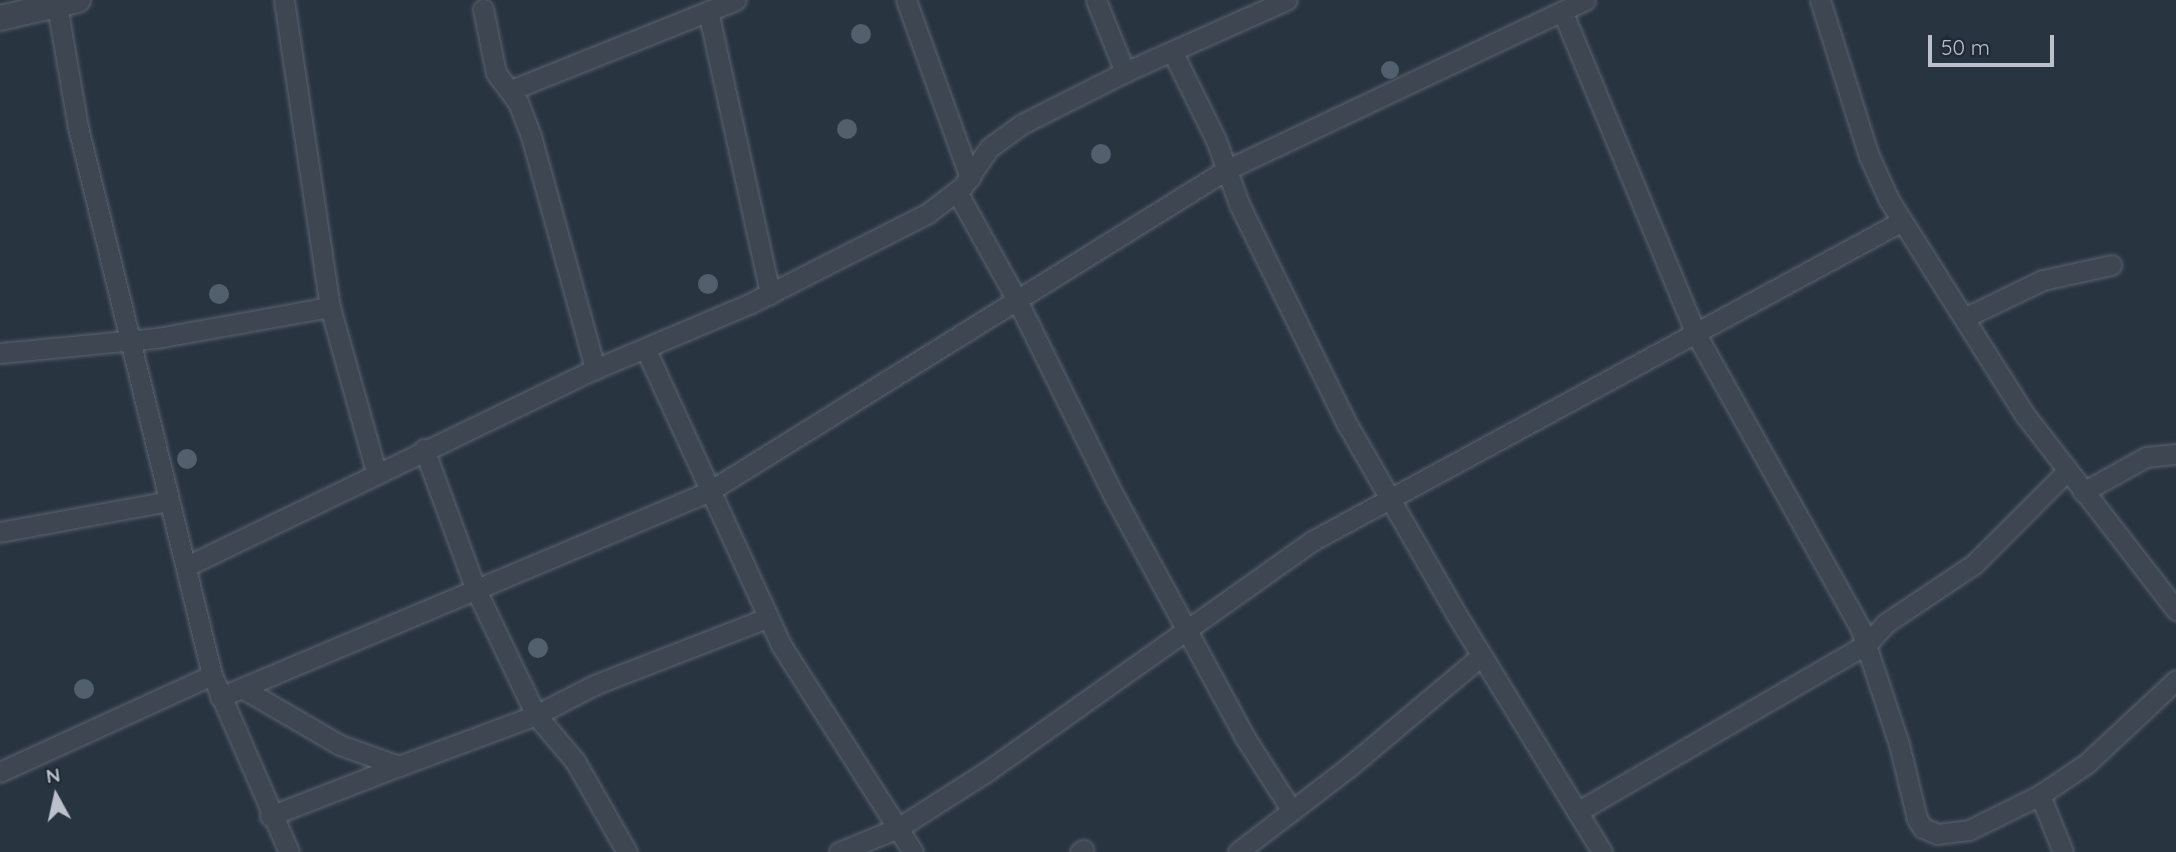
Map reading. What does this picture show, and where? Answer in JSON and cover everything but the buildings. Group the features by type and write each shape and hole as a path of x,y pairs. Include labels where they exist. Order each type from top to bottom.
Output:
{"street":[{"path":"284,0 330,307 376,472"},
{"path":"511,90 736,0"},
{"path":"906,0 964,185 1074,421 1244,736 1292,811"},
{"path":"1096,0 1125,72"},
{"path":"187,566 376,472 595,369 646,350 770,294 928,213 964,185 989,148 1022,124 1125,72 1287,0"},
{"path":"220,697 708,492 1016,298 1226,170 1563,13 1585,0"},
{"path":"1820,0 1869,156 1902,221 1966,317 2025,415 2066,472 2176,610"},
{"path":"0,18 63,2 78,127 212,675 270,816 289,852"},
{"path":"483,9 496,73 511,90 551,199 595,369"},
{"path":"708,11 770,294"},
{"path":"1563,13 1697,336 1867,644 1917,819 1923,828 1937,834 1969,830 2040,795 2080,770 2176,680"},
{"path":"1172,53 1335,401 1481,656 1602,852"},
{"path":"839,852 898,828 1006,759 1187,627 1312,541 1390,496 1697,336 1902,221"},
{"path":"1966,317 2043,279 2111,265"},
{"path":"0,353 130,340 330,307"},
{"path":"646,350 767,618 913,852"},
{"path":"424,450 476,590 536,715 575,761 626,852"},
{"path":"2083,492 2146,457 2176,454"},
{"path":"1577,812 1867,644 1886,622 1974,564 2066,472"},
{"path":"0,532 169,501"},
{"path":"270,816 536,715 594,685 767,618"},
{"path":"1238,852 1481,656"},
{"path":"0,772 212,675"},
{"path":"242,688 340,745 399,766"},
{"path":"2040,795 2063,852"}]}
